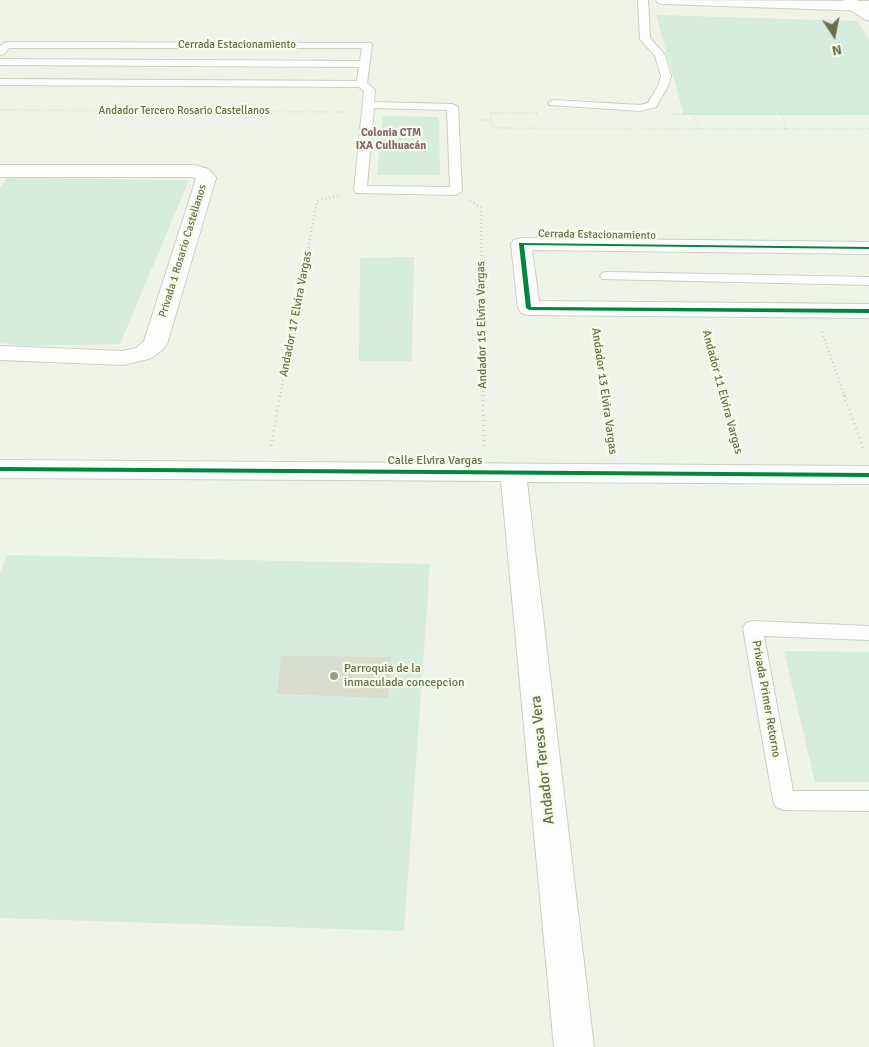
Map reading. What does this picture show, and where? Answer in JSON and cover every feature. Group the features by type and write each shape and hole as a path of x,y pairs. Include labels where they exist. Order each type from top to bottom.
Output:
{"street":[{"path":"663,0 851,3 869,6"},
{"path":"851,3 869,16"},
{"name":"Privada 1 Rosario Castellanos","path":"0,171 195,171 202,173 206,178 155,344 144,353 123,358 0,353"},
{"name":"Cerrada Estacionamiento","path":"869,248 521,244 529,308 869,311"},
{"name":"Calle Elvira Vargas","path":"0,469 744,474 867,466"},
{"name":"Andador Teresa Vera","path":"499,472 574,1047"}],"lane":[{"path":"554,103 640,108 652,105 663,86 666,76 660,55 645,38 643,0"},
{"name":"Cerrada Estacionamiento","path":"3,48 367,45 362,84"},
{"path":"0,62 365,64"},
{"path":"0,82 362,84 370,90 368,108 360,190 456,191 452,107 368,108"},
{"path":"607,276 869,281"},
{"name":"Privada Primer Retorno","path":"869,633 753,628 784,800 869,801"}],"path":[{"path":"693,114 699,129"},
{"path":"781,114 786,129"},
{"path":"492,120 492,128 869,129"},
{"path":"814,311 867,466"}],"green space":[{"path":"656,15 857,21 869,39 869,115 684,115"},
{"path":"383,116 439,117 440,175 377,175"},
{"path":"7,178 189,180 120,344 22,346 0,343 0,188"},
{"path":"414,257 412,361 359,361 360,258"},
{"path":"7,555 430,564 404,931 0,918 0,573"},
{"path":"784,651 869,652 869,782 815,782"}],"building":[{"name":"Parroquia de la inmaculada concepcion","path":"281,656 391,657 388,698 277,694"}],"cycle path":[{"path":"869,248 521,244 529,308 869,311"},
{"path":"0,469 869,475"}],"place":[{"name":"Parroquia de la inmaculada concepcion","path":"334,676"}],"district":[{"name":"Colonia CTM IXA Culhuacán","path":"391,139"}]}
